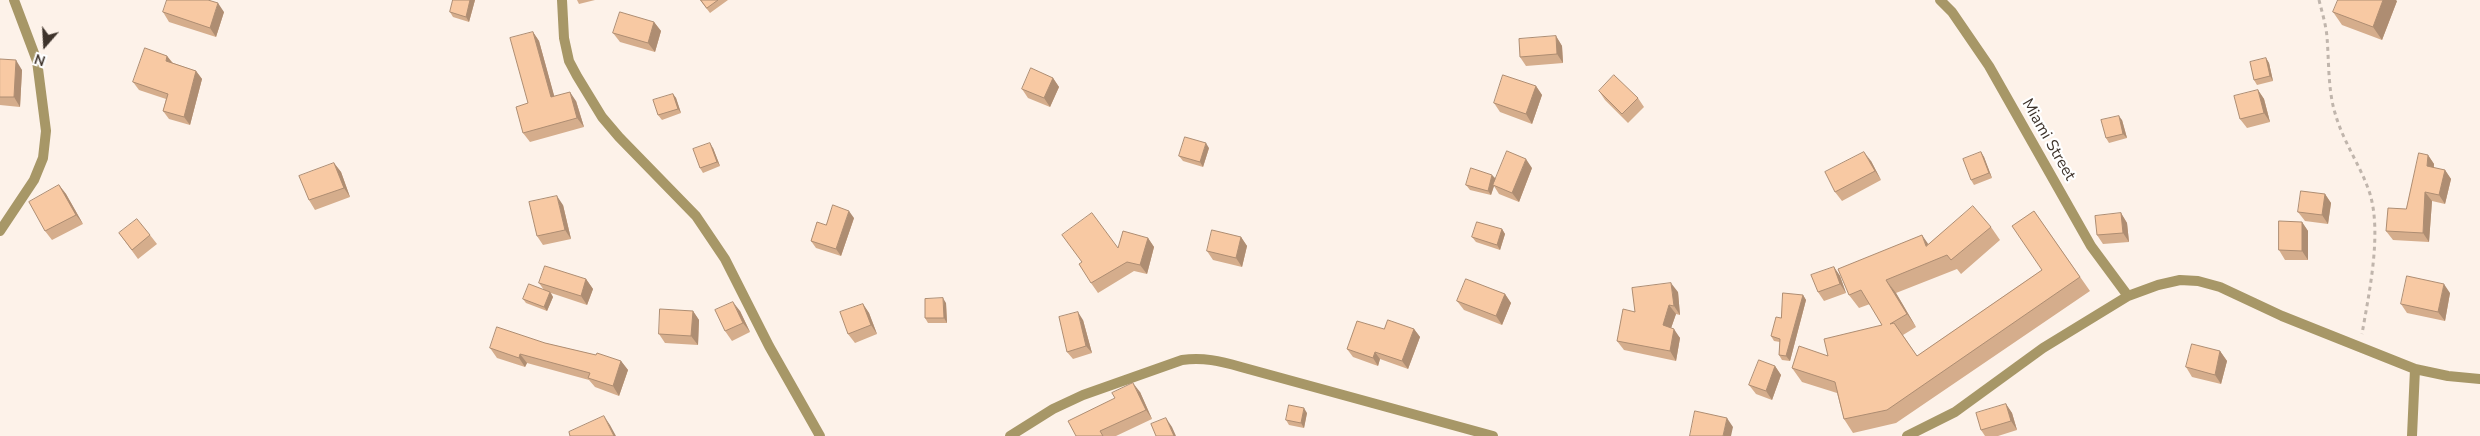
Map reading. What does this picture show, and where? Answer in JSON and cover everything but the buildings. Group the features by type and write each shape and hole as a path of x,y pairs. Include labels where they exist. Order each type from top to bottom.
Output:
{"street":[{"path":"0,231 34,180 44,158 46,130 37,61 14,0"},
{"path":"562,0 564,38 569,61 577,76 602,116 619,137 696,216 724,259 769,346 820,436"},
{"name":"Miami Street","path":"1940,0 1952,12 1989,66 2092,246 2128,296"},
{"path":"1906,436 1955,412 2043,348 2128,296 2158,285 2180,280 2198,281 2220,287 2282,316 2415,369 2448,376 2480,379"},
{"path":"1010,436 1053,410 1083,395 1135,375 1182,360 1197,358 1218,361 1493,436"},
{"path":"2412,436 2415,369"}],"path":[{"path":"2320,0 2327,35 2334,112 2348,148 2363,175 2371,197 2374,231 2371,279 2360,347"}]}
